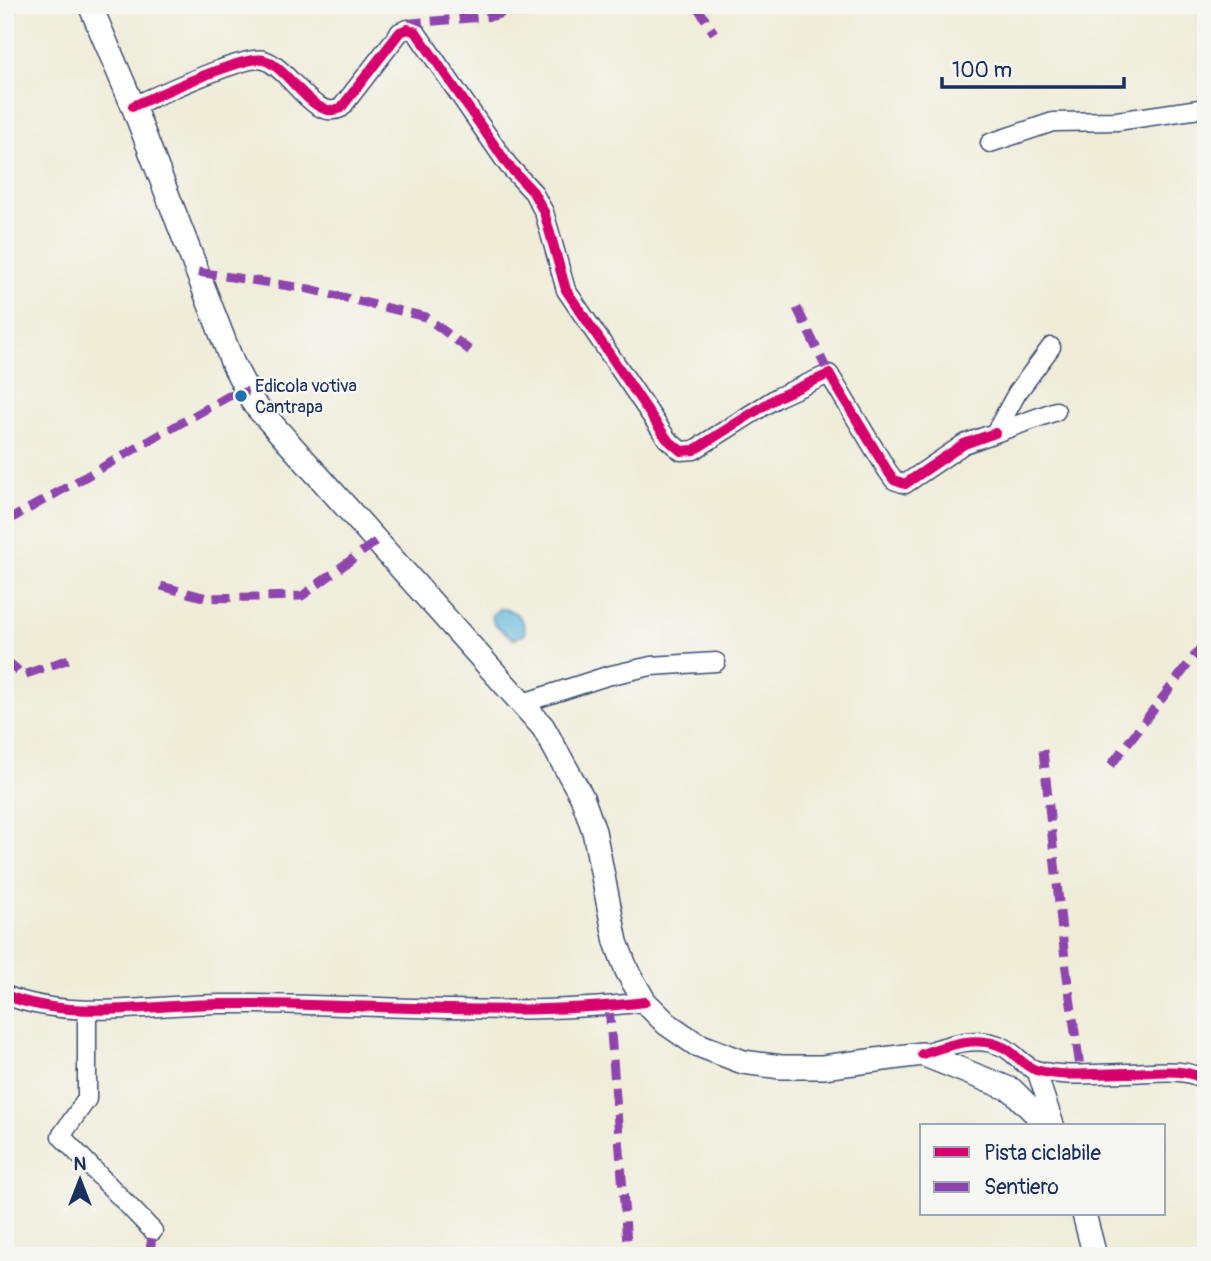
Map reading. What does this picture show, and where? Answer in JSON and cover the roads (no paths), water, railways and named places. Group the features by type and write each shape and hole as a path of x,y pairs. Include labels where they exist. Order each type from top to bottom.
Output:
{"main road":[{"path":"90,5 133,106 233,364 254,404 523,703 560,754 582,797 594,831 616,942 627,971 645,1002 667,1024 696,1044 743,1062 781,1067 823,1067 922,1054 1012,1090 1046,1124"},
{"path":"1085,1216 1095,1256"}],"street":[{"path":"133,106 250,58 278,65 311,101 324,110 333,112 341,108 400,32 408,29 416,32 508,164 533,192 544,212 566,290 667,439 681,451 694,450 778,397 829,374 887,470 894,480 905,484 964,444 1056,411"},
{"path":"990,143 1054,122 1117,121 1206,108"},
{"path":"995,433 1017,393 1051,347"},
{"path":"523,703 607,676 651,666 716,662"},
{"path":"5,995 34,1007 87,1010 220,1004 557,1010 645,1002"},
{"path":"87,1010 87,1099 61,1136 153,1231"},
{"path":"922,1054 955,1042 979,1041 1005,1048 1036,1070 1081,1074 1178,1073 1198,1075 1206,1081"},
{"path":"1036,1070 1054,1124"}],"water":[{"path":"499,609 510,610 518,616 525,634 514,639 494,624 492,615"}],"place":[{"name":"Edicola votiva Cantrapa","path":"241,396"}]}
